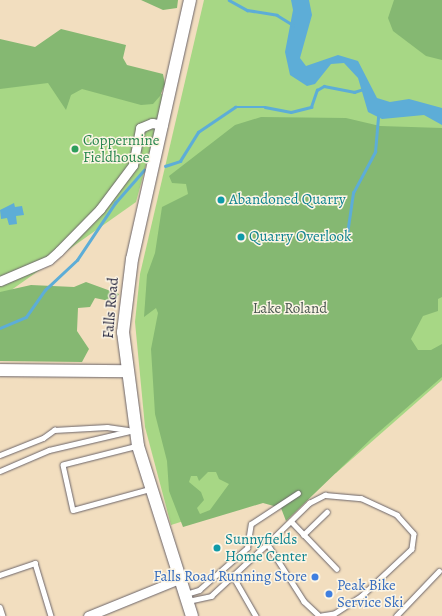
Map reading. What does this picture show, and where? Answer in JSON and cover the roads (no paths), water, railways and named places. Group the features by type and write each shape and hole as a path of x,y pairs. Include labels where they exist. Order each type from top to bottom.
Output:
{"main road":[{"name":"Falls Road","path":"190,0 128,283 123,332 125,371 134,430 150,489 192,616"},
{"path":"0,370 125,371"}],"street":[{"path":"2,278 49,260 64,246 100,209 133,165 140,128 152,123 163,125"},
{"path":"88,616 179,579"}],"lane":[{"path":"0,455 43,438 54,430 107,427 134,430"},
{"path":"0,471 49,450 134,430"},
{"path":"138,446 63,465 73,510 150,489"},
{"path":"186,598 199,590 247,548 251,524 298,493"},
{"path":"186,598 211,596 291,521 317,499 345,495 381,505 397,515 414,534 412,549 401,561 362,596 334,614 321,616 304,602 267,544"},
{"path":"303,535 327,512"},
{"path":"291,521 337,569"},
{"path":"0,575 35,563 51,616"},
{"path":"398,616 439,571"},
{"path":"233,576 256,616"},
{"path":"0,607 3,616"}],"water":[{"path":"291,0 309,0 312,15 300,58 306,66 338,55 358,61 377,98 390,102 409,99 442,108 442,125 424,115 382,119 368,112 358,78 344,63 331,64 315,84 307,86 290,75 285,52 293,10"},
{"path":"14,203 15,207 22,206 24,215 16,216 17,224 9,225 7,218 1,219 0,210"}],"waterway":[{"path":"229,0 247,10 277,15 293,25"},
{"path":"165,166 180,161 198,132 235,107 265,107 291,112 311,107 317,90 324,86 354,92 364,89"},
{"path":"346,241 353,193 375,152 378,115"},
{"path":"0,328 26,317 45,290 77,260 115,203 144,170"}],"place":[{"name":"Coppermine Fieldhouse","path":"75,149"},
{"name":"Abandoned Quarry","path":"221,200"},
{"name":"Quarry Overlook","path":"241,237"},
{"name":"Sunnyfields Home Center","path":"217,548"},
{"name":"Falls Road Running Store","path":"315,577"},
{"name":"Peak Bike Service Ski","path":"329,594"}],"park label":[{"name":"Lake Roland","path":"290,309"}]}
